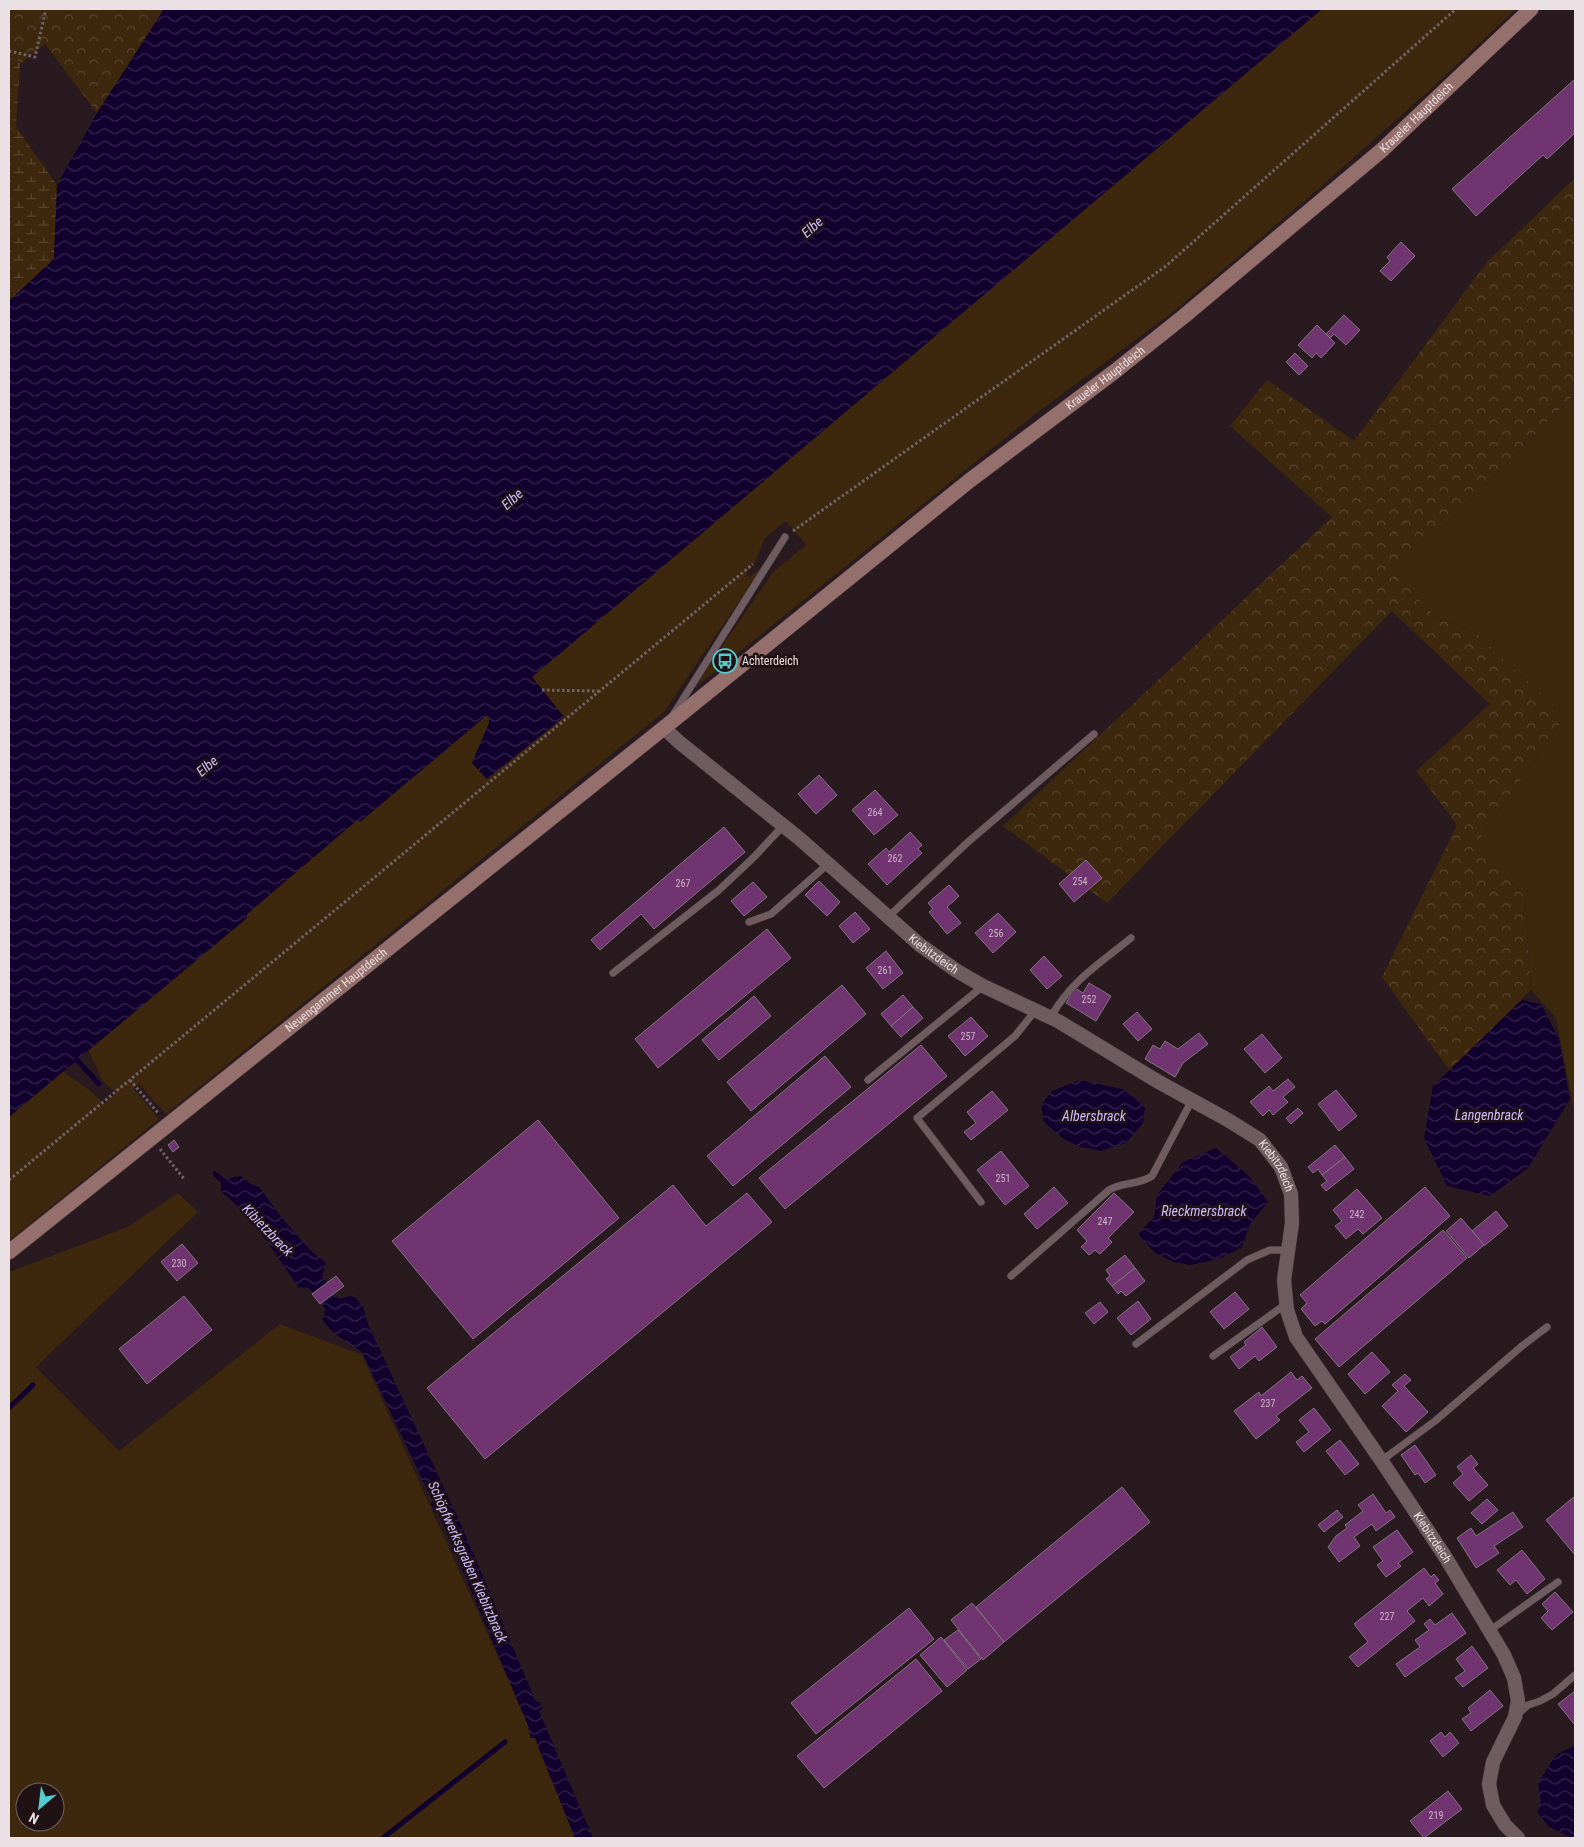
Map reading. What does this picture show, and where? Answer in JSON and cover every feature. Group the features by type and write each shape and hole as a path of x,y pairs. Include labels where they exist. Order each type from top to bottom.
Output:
{"street":[{"name":"Kraueler Hauptdeich","path":"665,727 969,481 1114,372 1183,317 1382,150 1531,9"},
{"name":"Kiebitzdeich","path":"665,727 679,742 783,826 920,945 957,971 983,986 1050,1018 1260,1140 1281,1167 1290,1194 1292,1223 1290,1250 1284,1280 1286,1304 1296,1337 1446,1558 1504,1655 1514,1678 1518,1701 1515,1717 1494,1762 1489,1784 1493,1805 1505,1825 1518,1838"},
{"name":"Neuengammer Hauptdeich","path":"9,1252 665,727"}],"lane":[{"path":"665,727 785,537"},
{"path":"888,917 968,842 1094,734"},
{"path":"613,973 719,890 783,826"},
{"path":"749,922 771,914 828,864"},
{"path":"1050,1018 1063,997 1075,983 1131,938"},
{"path":"868,1080 983,986"},
{"path":"981,1202 917,1118 1014,1036 1035,1011"},
{"path":"1011,1276 1109,1190 1142,1182 1152,1176 1192,1100"},
{"path":"1136,1344 1247,1260 1270,1250 1290,1250"},
{"path":"1213,1356 1286,1304"},
{"path":"1381,1461 1435,1421 1522,1346 1547,1327"},
{"path":"1489,1631 1558,1582"},
{"path":"1515,1717 1528,1705 1553,1694 1575,1675"}],"path":[{"path":"9,51 34,57 46,9"},
{"path":"785,537 1166,266 1456,9"},
{"path":"9,1180 755,562"},
{"path":"542,690 599,691"},
{"path":"130,1080 168,1125"},
{"path":"151,1138 185,1180"}],"green space":[{"path":"9,9 164,9 97,113 45,44 20,64 9,48"},
{"path":"1322,9 1516,9 1432,88 1323,185 1173,312 1034,415 693,689 773,572 806,545 786,521 765,538 754,565 746,573 749,577 763,566 664,712 166,1114 139,1084 133,1088 159,1119 9,1241 9,1117 62,1071 88,1089 104,1104 116,1093 103,1081 88,1050 247,918 247,914 358,820 360,822 486,715 489,718 489,723 472,763 487,779 564,717 532,677"},
{"path":"9,48 20,64 16,127 57,185 54,259 9,301"},
{"path":"1575,178 1575,394 1396,574 1435,617 1473,631 1565,716 1477,843 1525,897 1531,990 1449,1070 1382,977 1457,825 1416,771 1490,704 1392,611 1107,903 1003,826 1332,517 1230,426 1267,380 1354,441 1487,262"},
{"path":"1575,394 1575,1116 1556,1018 1531,990 1525,897 1477,843 1565,716 1473,631 1435,617 1396,574"},
{"path":"178,1193 198,1212 36,1367 119,1451 280,1324 362,1355 534,1737 575,1838 9,1838 9,1272 128,1227"}],"water":[{"name":"Elbe","path":"164,9 1322,9 532,677 564,717 487,779 472,763 489,723 489,718 486,716 360,822 357,820 247,914 247,918 9,1117 9,301 54,259 57,185 97,113"},
{"name":"Langenbrack","path":"1522,1000 1541,1004 1559,1039 1570,1099 1528,1168 1490,1196 1447,1186 1424,1138 1433,1086"},
{"name":"Albersbrack","path":"1080,1080 1126,1090 1145,1108 1143,1123 1126,1143 1101,1151 1081,1147 1065,1140 1044,1122 1041,1105 1052,1091"},
{"name":"Rieckmersbrack","path":"1216,1148 1249,1176 1268,1202 1250,1224 1242,1247 1219,1259 1190,1265 1174,1262 1155,1253 1138,1234 1154,1217 1157,1195 1183,1162"},
{"path":"241,1176 251,1184 259,1187 310,1250 326,1263 322,1276 327,1283 313,1293 309,1288 298,1287 252,1223 221,1192 221,1180"},
{"name":"Schöpfwerksgraben Kiebitzbrack","path":"334,1293 339,1299 354,1295 363,1307 368,1324 463,1529 536,1702 540,1702 543,1708 539,1711 593,1838 575,1838 535,1738 531,1738 529,1728 438,1512 434,1512 431,1504 433,1502 362,1352 335,1334 322,1319 326,1310 321,1304"},
{"path":"1575,1745 1575,1838 1572,1838 1549,1827 1537,1812 1541,1802 1538,1783 1556,1755"}],"building":[{"path":"1575,79 1575,133 1547,159 1543,155 1476,216 1452,189"},
{"path":"1401,242 1415,256 1391,281 1380,271 1390,261 1387,257"},
{"path":"1344,315 1360,330 1346,345 1334,334 1330,338 1326,334"},
{"path":"1317,325 1335,343 1321,358 1316,353 1312,358 1298,345"},
{"path":"1295,353 1308,366 1299,375 1286,362"},
{"path":"819,775 837,795 816,814 798,794"},
{"path":"875,790 898,815 874,835 852,810"},
{"path":"724,827 745,852 654,929 641,914 600,950 591,940"},
{"path":"910,832 922,845 918,849 922,853 887,885 868,864 886,848 889,852"},
{"path":"1086,860 1102,878 1074,902 1059,884"},
{"path":"819,881 840,902 827,916 805,895"},
{"path":"753,882 767,897 744,916 731,901"},
{"path":"949,885 959,896 947,907 961,923 947,934 929,912 933,909 928,903"},
{"path":"855,912 870,929 853,943 839,926"},
{"path":"998,913 1016,932 993,953 975,933"},
{"path":"767,929 791,958 658,1068 635,1039"},
{"path":"886,951 903,973 883,989 866,968"},
{"path":"1044,956 1062,976 1047,989 1030,970"},
{"path":"1089,983 1111,996 1096,1021 1066,1003 1075,988 1083,993"},
{"path":"842,985 866,1014 751,1111 727,1082"},
{"path":"903,995 913,1007 891,1026 881,1014"},
{"path":"754,996 771,1016 719,1060 702,1040"},
{"path":"913,1007 923,1018 901,1037 891,1026"},
{"path":"1137,1012 1152,1029 1138,1041 1123,1024"},
{"path":"971,1017 988,1036 965,1056 948,1036"},
{"path":"1199,1033 1208,1044 1183,1063 1175,1077 1145,1059 1153,1045 1160,1049 1165,1041 1178,1049"},
{"path":"1262,1034 1282,1058 1265,1073 1244,1049"},
{"path":"921,1045 947,1076 785,1209 759,1178"},
{"path":"825,1056 851,1087 733,1186 707,1156"},
{"path":"1288,1079 1295,1087 1283,1097 1288,1102 1273,1115 1269,1110 1263,1116 1250,1102 1269,1086 1273,1091"},
{"path":"1336,1090 1357,1116 1339,1131 1318,1104"},
{"path":"992,1091 1008,1110 971,1140 964,1132 976,1123 967,1112"},
{"path":"1298,1108 1303,1113 1291,1124 1286,1118"},
{"path":"538,1120 619,1218 473,1339 392,1241"},
{"path":"174,1140 179,1147 173,1152 168,1145"},
{"path":"1335,1145 1345,1157 1322,1175 1318,1169 1313,1173 1308,1167"},
{"path":"1001,1151 1029,1186 1005,1205 977,1170"},
{"path":"1345,1157 1354,1169 1326,1191 1321,1185 1327,1181 1322,1175"},
{"path":"673,1185 706,1226 747,1193 772,1222 485,1459 427,1388"},
{"path":"1054,1187 1068,1203 1037,1229 1024,1214"},
{"path":"1425,1187 1450,1216 1325,1324 1322,1321 1315,1326 1301,1309 1307,1303 1300,1295"},
{"path":"1357,1189 1382,1218 1363,1234 1358,1229 1346,1239 1335,1226 1342,1221 1333,1210"},
{"path":"1114,1193 1134,1212 1108,1238 1112,1242 1100,1254 1095,1250 1089,1255 1081,1247 1087,1241 1077,1230"},
{"path":"1496,1211 1508,1226 1484,1246 1472,1231"},
{"path":"1461,1218 1484,1245 1469,1258 1446,1231"},
{"path":"1443,1230 1467,1258 1339,1367 1315,1339"},
{"path":"182,1244 198,1263 177,1281 161,1262"},
{"path":"1125,1255 1135,1268 1112,1286 1106,1279 1110,1276 1106,1270"},
{"path":"1135,1268 1145,1281 1126,1296 1121,1291 1118,1294 1112,1286"},
{"path":"336,1276 344,1286 320,1304 312,1294"},
{"path":"1235,1292 1249,1309 1224,1329 1210,1312"},
{"path":"184,1296 212,1330 147,1384 119,1349"},
{"path":"1138,1301 1151,1319 1131,1335 1117,1318"},
{"path":"1100,1302 1108,1312 1094,1324 1085,1313"},
{"path":"1262,1327 1277,1347 1259,1361 1255,1356 1239,1369 1230,1357 1246,1345 1244,1342"},
{"path":"1372,1352 1390,1372 1365,1394 1348,1374"},
{"path":"1291,1372 1297,1380 1302,1376 1312,1388 1276,1416 1280,1420 1256,1439 1234,1411 1259,1392 1261,1396"},
{"path":"1405,1374 1411,1380 1404,1386 1428,1412 1406,1432 1382,1406 1398,1391 1392,1385"},
{"path":"1314,1408 1331,1430 1304,1452 1296,1442 1309,1432 1299,1420"},
{"path":"1340,1440 1359,1464 1345,1475 1326,1451"},
{"path":"1415,1445 1436,1475 1425,1483 1418,1473 1415,1475 1401,1455"},
{"path":"1471,1455 1478,1464 1473,1468 1488,1485 1469,1501 1453,1483 1463,1474 1457,1467"},
{"path":"1122,1487 1150,1522 1004,1642 976,1607"},
{"path":"1373,1494 1386,1513 1390,1510 1395,1517 1376,1531 1372,1524 1354,1537 1360,1546 1339,1562 1328,1547 1336,1536 1347,1528 1345,1525 1363,1511 1358,1505"},
{"path":"1575,1496 1575,1555 1546,1520"},
{"path":"1487,1499 1498,1510 1482,1524 1471,1513"},
{"path":"1337,1510 1343,1517 1324,1532 1318,1525"},
{"path":"1513,1512 1523,1527 1494,1546 1499,1553 1476,1568 1457,1538 1471,1528 1476,1536"},
{"path":"1397,1530 1413,1552 1398,1563 1401,1566 1386,1577 1377,1565 1383,1561 1373,1547"},
{"path":"1522,1550 1545,1579 1527,1594 1516,1580 1510,1585 1497,1570"},
{"path":"1424,1568 1431,1577 1434,1574 1439,1580 1435,1583 1443,1594 1429,1606 1423,1598 1407,1611 1415,1621 1358,1667 1349,1657 1368,1642 1354,1624"},
{"path":"1555,1592 1573,1612 1552,1630 1541,1618 1548,1611 1542,1604"},
{"path":"972,1603 1004,1642 983,1660 951,1620"},
{"path":"909,1608 934,1639 816,1734 791,1703"},
{"path":"1452,1613 1466,1633 1405,1677 1396,1664 1420,1647 1415,1640 1429,1630 1424,1624 1430,1619 1435,1625"},
{"path":"958,1630 981,1659 968,1669 944,1640"},
{"path":"941,1637 967,1670 947,1687 920,1655"},
{"path":"1472,1646 1488,1668 1463,1687 1455,1678 1465,1671 1456,1659"},
{"path":"916,1659 942,1691 824,1788 797,1756"},
{"path":"1490,1690 1503,1706 1471,1731 1462,1719 1471,1713 1468,1708"},
{"path":"1575,1691 1575,1723 1574,1724 1558,1704"},
{"path":"1441,1732 1445,1737 1450,1732 1459,1743 1443,1757 1430,1741"},
{"path":"1448,1791 1462,1809 1424,1838 1410,1821"}],"waterway":[{"path":"77,1060 99,1084"},
{"name":"Kibietzbrack","path":"215,1174 226,1183"},
{"path":"9,1408 33,1385"},
{"path":"383,1838 505,1742"}],"place":[{"name":"Achterdeich","path":"725,661"}]}
